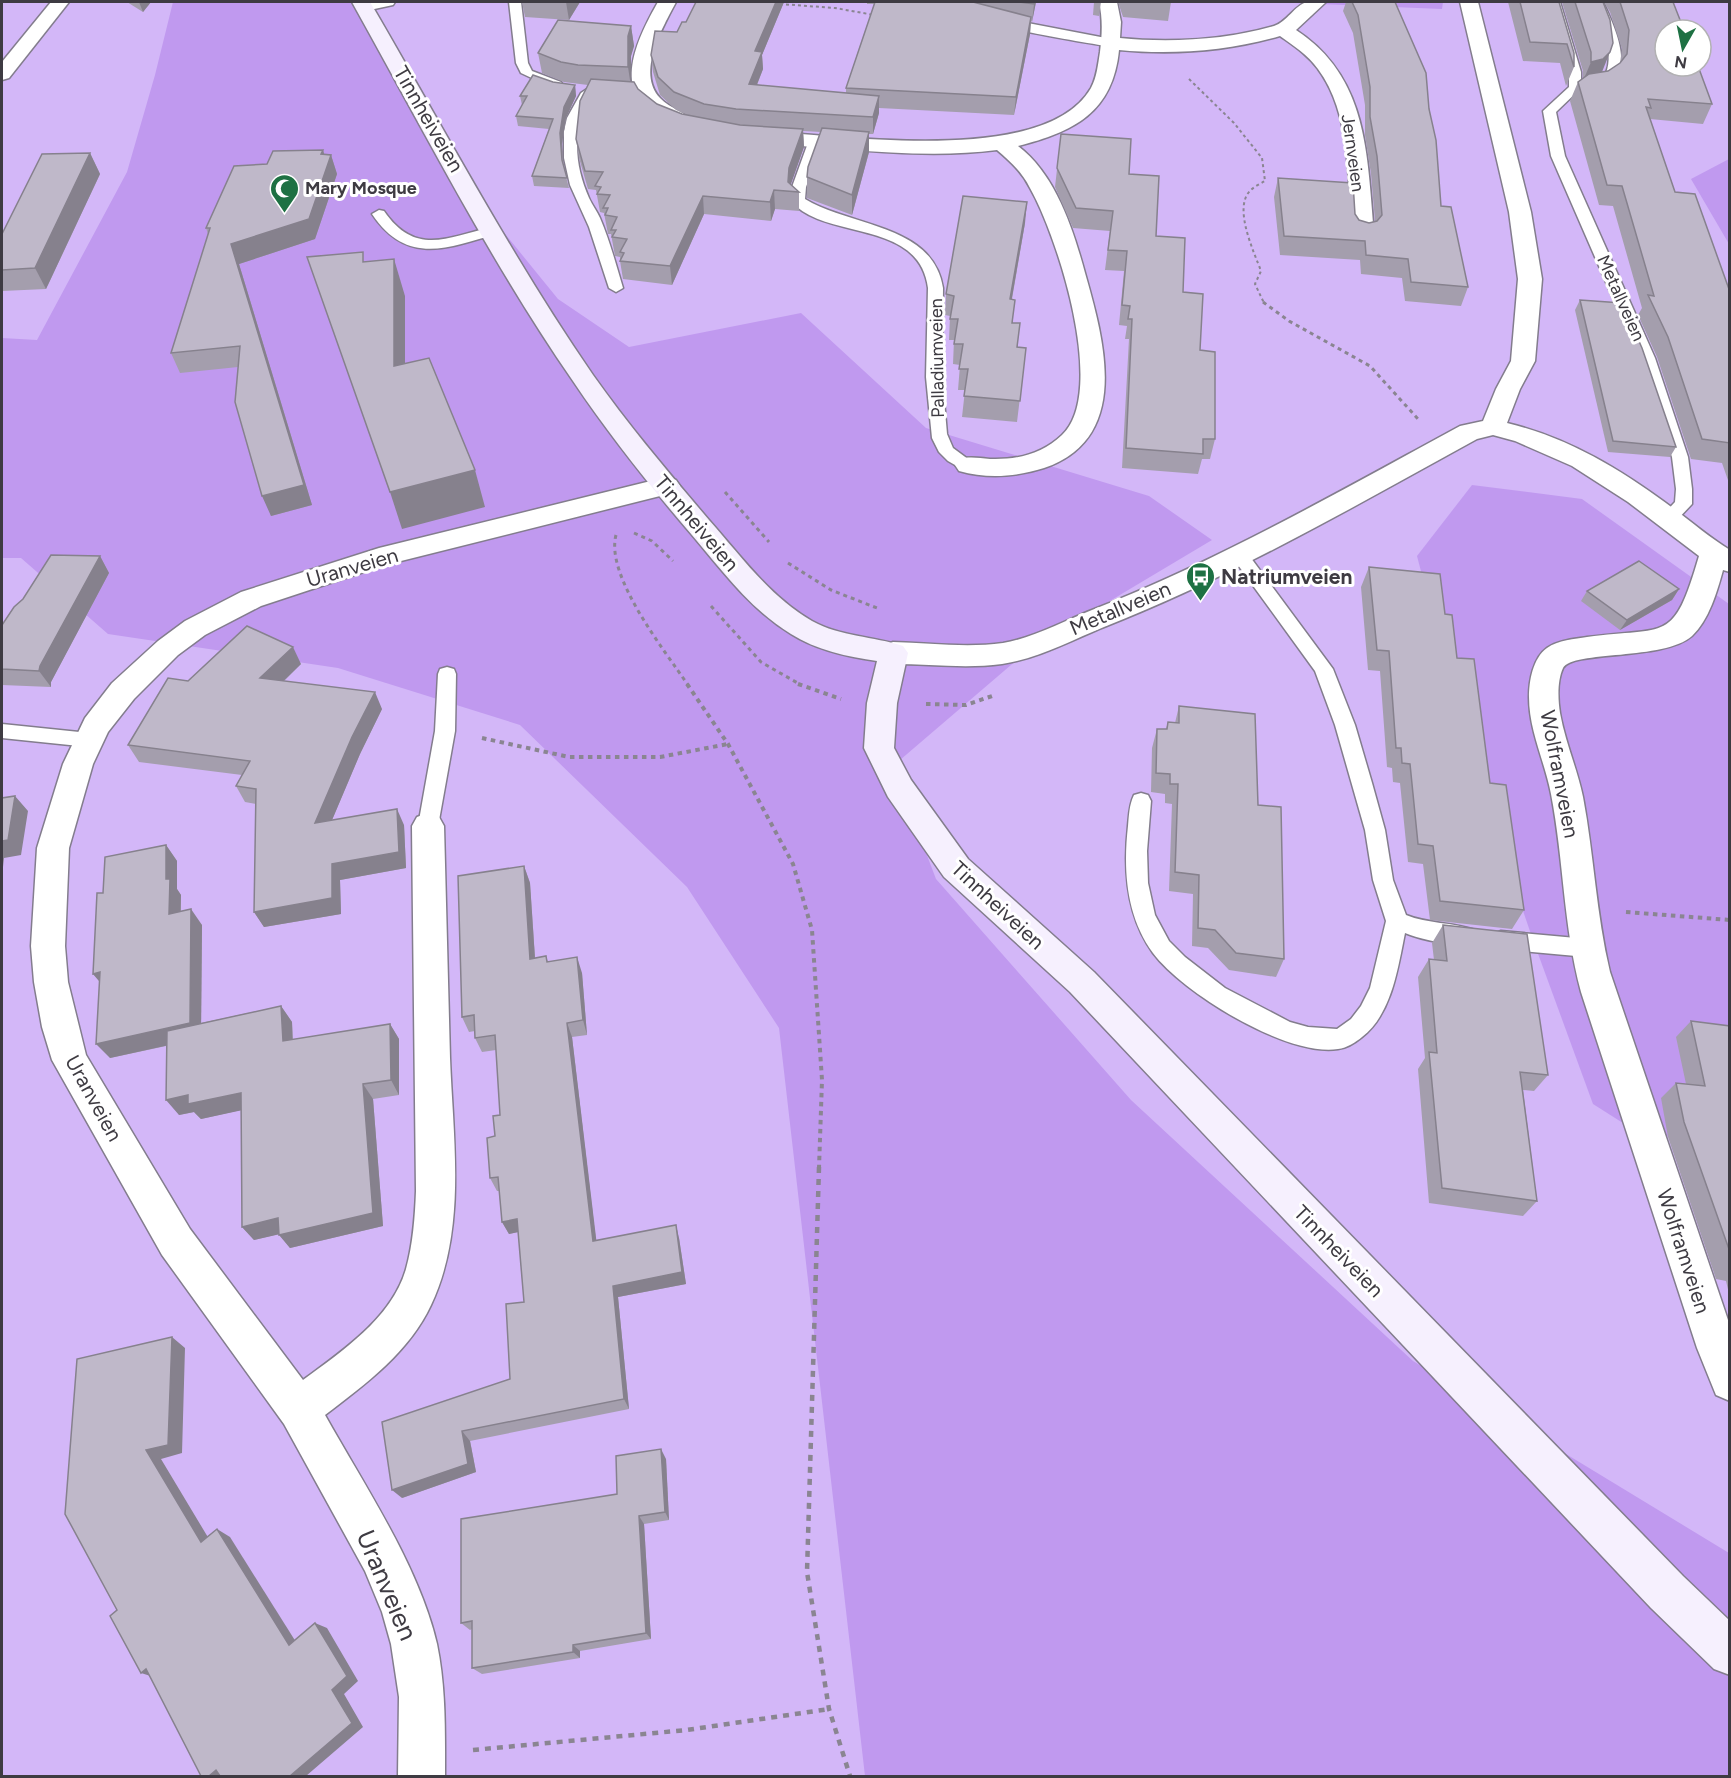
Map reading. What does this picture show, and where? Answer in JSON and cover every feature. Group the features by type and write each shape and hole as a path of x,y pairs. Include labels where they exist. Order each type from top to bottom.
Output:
{"street":[{"path":"2,74 60,2"},
{"path":"668,2 646,43 641,59 641,94 660,111 701,129"},
{"path":"742,135 921,146 1002,144 1031,136 1065,121 1088,105 1101,89 1108,68 1113,29 1108,2"},
{"path":"1111,43 1149,47 1186,46 1241,39 1282,29 1317,2"},
{"path":"1469,2 1520,212 1530,279 1523,361 1493,427"},
{"name":"Tinnheiveien","path":"363,4 491,231 583,378 642,459 763,600 802,628 825,638 852,646 893,653 882,703 879,748 898,788 956,868 1082,982 1667,1592 1730,1653"},
{"name":"Jernveien","path":"1282,29 1310,47 1326,63 1338,83 1354,140 1363,232"},
{"name":"Palladiumveien","path":"968,465 989,469 1014,468 1066,447 1085,424 1091,400 1091,338 1068,250 1030,168 1002,144"},
{"name":"Metallveien","path":"893,653 979,656 1004,653 1033,644 1135,604 1239,554 1469,432 1493,427 1515,431 1559,449 1597,470 1669,518 1722,558"},
{"name":"Uranveien","path":"422,1766 422,1697 414,1644 404,1609 380,1556 299,1409 176,1242 70,1060 60,1027 51,982 48,946 53,848 78,764 96,726 123,691 168,648 216,616 251,598 379,557 667,486"},
{"name":"Wolframveien","path":"1722,558 1698,604 1681,630 1657,641 1560,652 1551,662 1544,688 1548,726 1567,794 1587,948 1599,999 1629,1082 1705,1317 1730,1381"},
{"path":"299,1409 336,1381 390,1334 418,1290 431,1246 434,1180 428,826"}],"lane":[{"name":"Tinnheiveien","path":"363,4 389,2"},
{"path":"515,2 522,63 527,73 540,80 582,91 569,134 571,162 616,288"},
{"path":"951,2 972,11 1025,27 1111,43"},
{"path":"1554,2 1575,72 1575,88"},
{"name":"Metallveien","path":"1597,2 1610,33 1616,68 1611,76 1598,85 1575,88 1549,111 1558,156 1647,358 1680,457 1684,489 1683,504 1669,518"},
{"name":"Palladiumveien","path":"816,140 799,186 798,201 808,210 898,239 916,248 929,261 934,275 936,322 934,373 938,426 942,445 958,461 968,465"},
{"path":"379,214 390,230 404,240 420,244 455,241 491,231"},
{"path":"1141,801 1136,837 1135,870 1139,905 1152,934 1179,964 1221,999 1262,1020 1303,1037 1339,1039 1360,1025 1379,997 1397,921 1383,880 1375,830 1345,724 1324,669 1239,554"},
{"path":"428,826 446,731 447,674"},
{"path":"2,731 89,740"},
{"path":"1397,921 1420,930 1532,944 1587,948"}],"path":[{"path":"773,3 835,8 882,16"},
{"path":"1149,47 1156,56 1183,73 1234,123 1262,158 1265,181 1249,192 1243,204 1244,218 1261,271 1256,284 1264,304 1289,321 1370,366 1420,421 1449,444"},
{"path":"718,486 731,496 769,542"},
{"path":"618,525 613,546 630,600 728,744 793,864 812,930 822,1080 807,1572 829,1709 850,1776"},
{"path":"784,561 818,585 879,609"},
{"path":"446,731 569,757 660,757 728,744"},
{"path":"1582,909 1730,920"},
{"path":"422,1766 829,1709"}],"shaded area":[{"path":"2,2 1729,2 1729,1776 2,1776"},
{"path":"173,2 365,2 373,28 475,197 558,299 629,347 801,313 926,428 1149,496 1212,540 1031,648 893,766 936,879 1131,1100 1413,1361 1729,1553 1729,1776 865,1776 779,1028 687,887 520,725 338,668 108,634 21,558 2,558 2,338 37,340 127,172"},
{"path":"1271,2 1443,2 1442,9"},
{"path":"1729,159 1729,244 1691,179"},
{"path":"1472,485 1582,499 1729,604 1729,1135 1645,1137 1593,1104 1533,940 1468,750 1417,556"}],"building":[{"path":"696,2 776,2 755,51 762,52 749,84 879,96 873,117 736,109 704,104 674,92 658,77 651,55 655,31 677,32 682,22 686,22"},
{"path":"875,2 973,2 1031,17 1016,97 846,88"},
{"path":"1352,2 1395,2 1426,73 1429,109 1436,140 1441,206 1451,207 1468,287 1411,282 1408,259 1366,255 1365,241 1284,236 1278,178 1353,183 1355,214 1359,220 1369,223 1377,221 1382,215 1377,156 1370,117 1370,87 1358,15"},
{"path":"1520,2 1559,2 1574,53 1574,67 1567,44 1530,42"},
{"path":"1575,2 1603,2 1610,20 1613,43 1610,52 1603,59 1591,62 1591,52"},
{"path":"1620,2 1673,2 1679,18 1653,18 1653,78 1702,78 1712,104 1648,99 1651,108 1646,107 1675,192 1695,194 1730,292 1730,443 1702,439 1668,337 1648,295 1654,296 1622,186 1607,185 1578,82 1589,74 1608,71 1620,63 1627,54 1629,30"},
{"path":"558,20 631,26 628,36 628,67 578,65 561,62 538,53"},
{"path":"533,75 553,82 575,85 564,107 560,133 562,160 567,178 532,176 553,119 516,116 527,96 520,96"},
{"path":"591,79 634,82 638,89 657,104 682,114 740,125 803,129 789,168 788,182 799,192 774,190 770,202 703,196 670,266 620,261 624,253 620,252 627,239 612,237 616,230 611,230 617,217 605,215 608,208 603,208 610,195 597,194 601,187 595,186 603,172 585,171 576,139 580,101"},
{"path":"822,128 869,132 852,195 807,177 808,167"},
{"path":"1061,134 1131,139 1129,174 1159,176 1156,236 1185,238 1183,292 1203,294 1200,350 1215,352 1215,439 1203,439 1203,454 1126,448 1132,319 1128,319 1130,306 1122,305 1127,251 1108,250 1113,211 1076,208 1057,168"},
{"path":"323,150 321,154 331,155 309,219 231,244 304,485 262,496 235,402 240,346 171,353 210,228 206,228 234,166 267,164 273,151"},
{"path":"90,153 35,268 2,270 2,234 42,154"},
{"path":"963,196 1027,202 1010,299 1015,300 1012,323 1020,323 1017,347 1026,348 1020,401 964,396 968,369 959,369 963,344 954,344 958,319 950,319 954,296 946,294"},
{"path":"363,252 363,262 394,259 394,366 429,358 475,470 390,492 307,257"},
{"path":"1580,300 1622,303 1642,348 1676,447 1613,441"},
{"path":"51,555 100,556 39,671 2,669 2,625 14,607 23,599"},
{"path":"1639,561 1679,589 1627,620 1587,591"},
{"path":"1369,567 1440,574 1445,614 1452,615 1457,658 1474,659 1490,783 1506,785 1524,910 1440,901 1433,846 1418,844 1410,764 1402,763 1401,748 1396,748 1389,651 1377,650"},
{"path":"247,626 293,647 260,678 375,692 352,737 315,823 397,809 399,852 332,864 332,898 254,912 256,789 236,786 250,761 128,745 168,678 188,681"},
{"path":"1179,706 1255,714 1258,805 1281,807 1284,959 1236,953 1215,930 1198,928 1199,875 1175,872 1178,784 1170,784 1170,774 1156,773 1157,729 1167,729 1168,722 1179,723"},
{"path":"15,796 8,840 2,841 2,798"},
{"path":"166,845 166,879 170,879 169,914 191,909 190,1023 96,1044 100,972 93,974 97,893 103,893 105,857"},
{"path":"524,866 530,959 546,956 547,962 577,957 583,1020 567,1023 593,1241 676,1225 682,1272 613,1286 624,1399 462,1431 468,1464 392,1490 382,1422 510,1379 506,1304 524,1302 517,1219 502,1222 498,1177 490,1178 487,1138 495,1136 493,1116 500,1115 495,1035 475,1038 474,1015 462,1017 458,876"},
{"path":"1443,925 1527,934 1548,1075 1520,1072 1537,1201 1442,1188 1429,1052 1437,1053 1429,959 1447,961"},
{"path":"281,1006 283,1041 390,1024 391,1080 363,1084 373,1213 279,1235 278,1218 242,1227 241,1093 188,1104 188,1095 166,1100 167,1031"},
{"path":"1691,1021 1730,1026 1730,1252 1684,1122 1676,1083 1705,1086"},
{"path":"172,1337 168,1445 146,1450 201,1542 217,1529 289,1645 315,1623 347,1676 332,1690 352,1723 290,1776 220,1776 216,1770 209,1776 201,1776 146,1669 141,1673 110,1616 117,1610 65,1514 77,1359"},
{"path":"661,1449 665,1512 639,1516 646,1633 573,1645 573,1652 472,1668 472,1621 461,1623 461,1519 617,1494 616,1456"}],"place":[{"name":"Mary Mosque","path":"284,214"},
{"name":"Natriumveien","path":"1200,602"}]}
